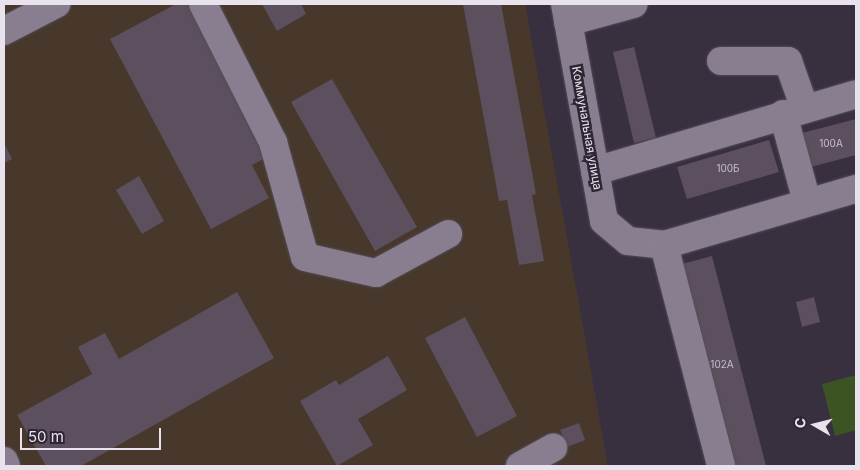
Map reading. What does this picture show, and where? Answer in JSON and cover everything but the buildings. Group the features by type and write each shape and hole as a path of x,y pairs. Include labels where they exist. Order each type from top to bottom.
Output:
{"street":[{"path":"4,31 56,4"},
{"path":"203,4 273,142 305,257 376,273 448,234"},
{"path":"566,13 634,4"},
{"name":"Коммунальная улица","path":"566,13 604,221 628,241 664,245"},
{"path":"721,61 788,61 808,202"},
{"path":"595,171 856,94"},
{"path":"721,466 664,245 856,189"},
{"path":"520,466 553,448"},
{"path":"4,461 6,466"}],"shaded area":[{"path":"4,4 525,4 608,466 4,466"}],"green space":[{"path":"856,375 856,430 835,436 822,384"}]}
